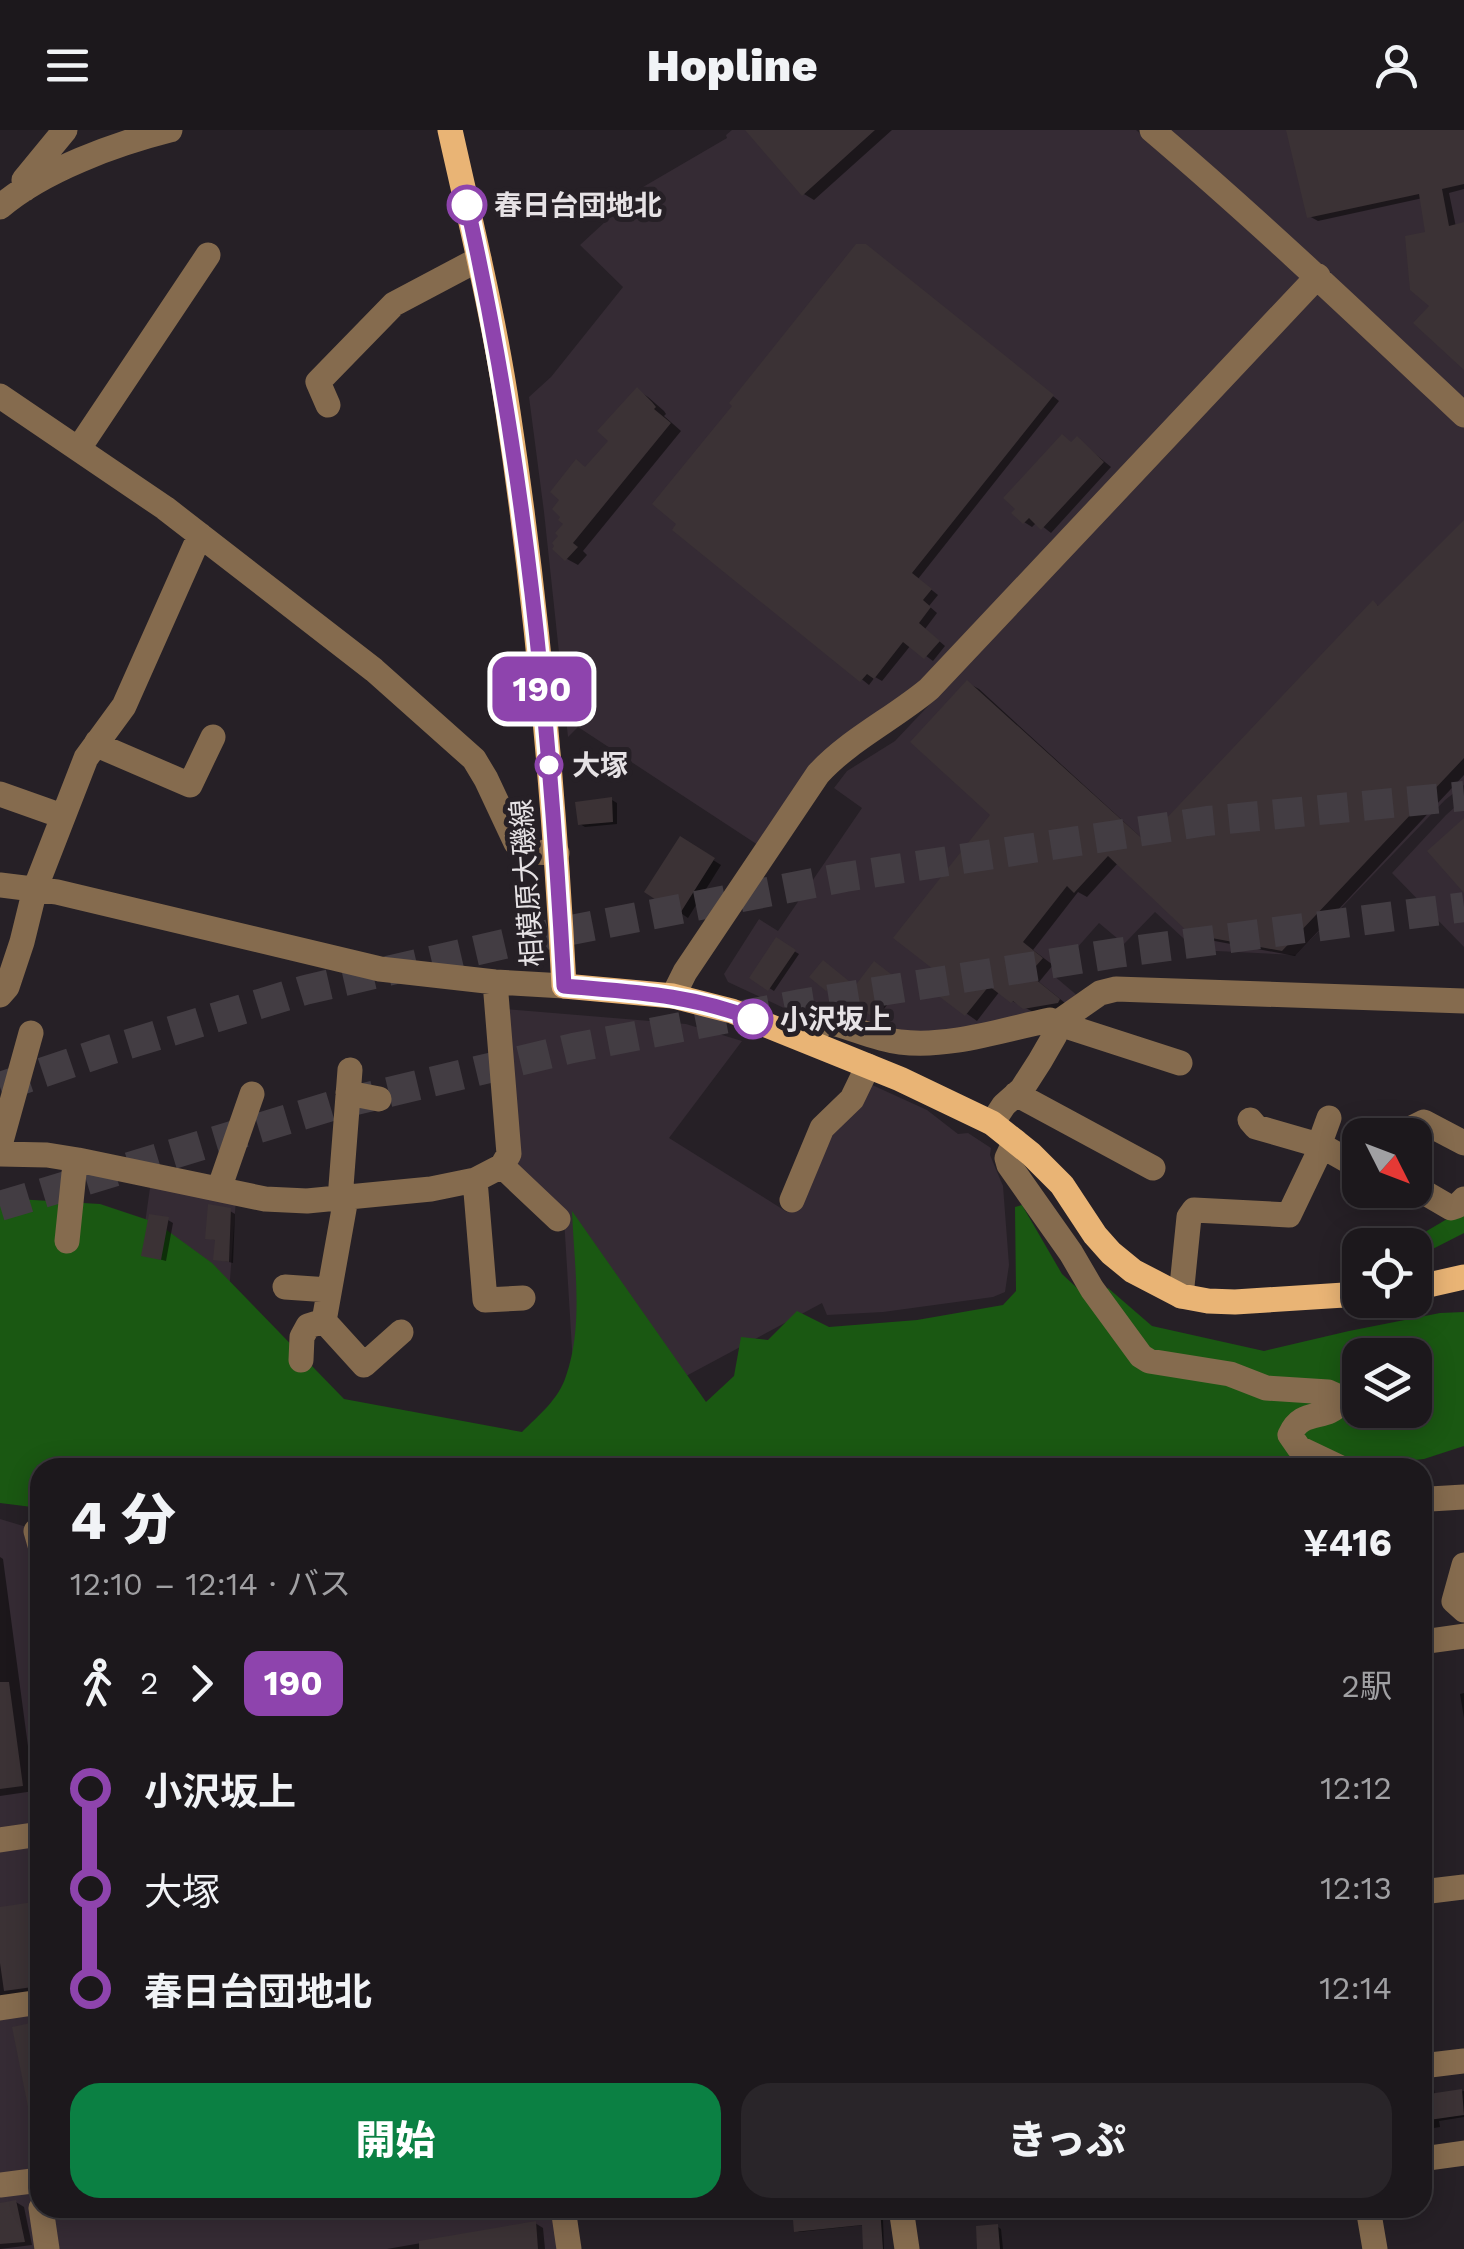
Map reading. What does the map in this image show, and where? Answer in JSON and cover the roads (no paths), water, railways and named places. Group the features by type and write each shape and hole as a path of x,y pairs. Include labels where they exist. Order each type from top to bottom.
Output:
{"main road":[{"name":"相模原大磯線","path":"450,130 480,259 515,462 537,634 557,853 564,986 673,996 732,1011 868,1066 992,1123 1062,1185 1111,1253 1157,1286 1181,1296 1235,1302 1342,1295"},
{"path":"1432,1284 1464,1276"}],"street":[{"path":"25,189 24,180 65,130"},
{"path":"0,207 25,189 86,158 170,130"},
{"path":"1152,130 1318,276 1464,414"},
{"path":"79,448 208,254"},
{"path":"328,405 318,382 394,304 480,259"},
{"path":"673,996 707,939 834,756 902,712 929,689 1318,276"},
{"path":"0,396 200,535 374,670 463,747 486,779 516,844 531,852 557,853"},
{"path":"0,995 22,942 35,889 86,758 124,706 200,535"},
{"path":"98,742 190,785 213,736"},
{"path":"0,794 62,816"},
{"path":"0,885 99,901 380,968 564,986"},
{"path":"0,1154 47,1154 265,1200 343,1199 475,1180 502,1166 509,1154 495,982"},
{"path":"992,1123 1022,1089 1056,1035 1057,1025 1100,993 1116,989 1464,1001"},
{"path":"809,1041 824,1021 871,1036 929,1043 1050,1020 1180,1063"},
{"path":"0,1145 30,1033"},
{"path":"792,1200 822,1128 852,1099 868,1066"},
{"path":"379,1099 349,1081 343,1199 324,1321 359,1370 401,1332"},
{"path":"220,1189 252,1094"},
{"path":"1016,1094 1128,1146 1153,1168"},
{"path":"1181,1296 1189,1217 1194,1210 1254,1221 1289,1215 1322,1146 1328,1118"},
{"path":"1250,1120 1256,1127 1322,1146 1342,1157"},
{"path":"1432,1126 1464,1143"},
{"path":"1015,1141 1007,1158 1009,1165 1141,1356 1149,1362 1230,1374 1266,1388 1337,1396 1341,1402 1338,1408 1303,1418 1290,1435 1299,1448 1320,1458"},
{"path":"67,1241 78,1160"},
{"path":"502,1166 558,1219"},
{"path":"475,1180 477,1301 523,1298"},
{"path":"1432,1197 1451,1208 1464,1199"},
{"path":"284,1287 329,1290"},
{"path":"302,1360 302,1337 308,1326 324,1321"},
{"path":"1432,1499 1464,1497"},
{"path":"1464,1565 1454,1600 1464,1610"},
{"path":"1432,1641 1464,1636"},
{"path":"0,1840 30,1836"},
{"path":"1432,1891 1464,1887"},
{"path":"0,2008 30,2004"},
{"path":"1432,2065 1464,2061"},
{"path":"1432,2158 1464,2153"},
{"path":"0,2186 30,2186"},
{"path":"42,2218 47,2249"},
{"path":"564,2218 569,2249"},
{"path":"902,2218 907,2249"},
{"path":"1370,2218 1375,2249"}],"tunnel":[{"path":"0,1087 305,990 530,938 845,877 1207,821 1464,796"},
{"path":"0,1206 335,1105 573,1048 801,1004 1116,953 1464,907"}],"place":[{"name":"春日台団地北","path":"467,205"},
{"name":"大塚","path":"549,765"},
{"name":"小沢坂上","path":"753,1019"}]}
